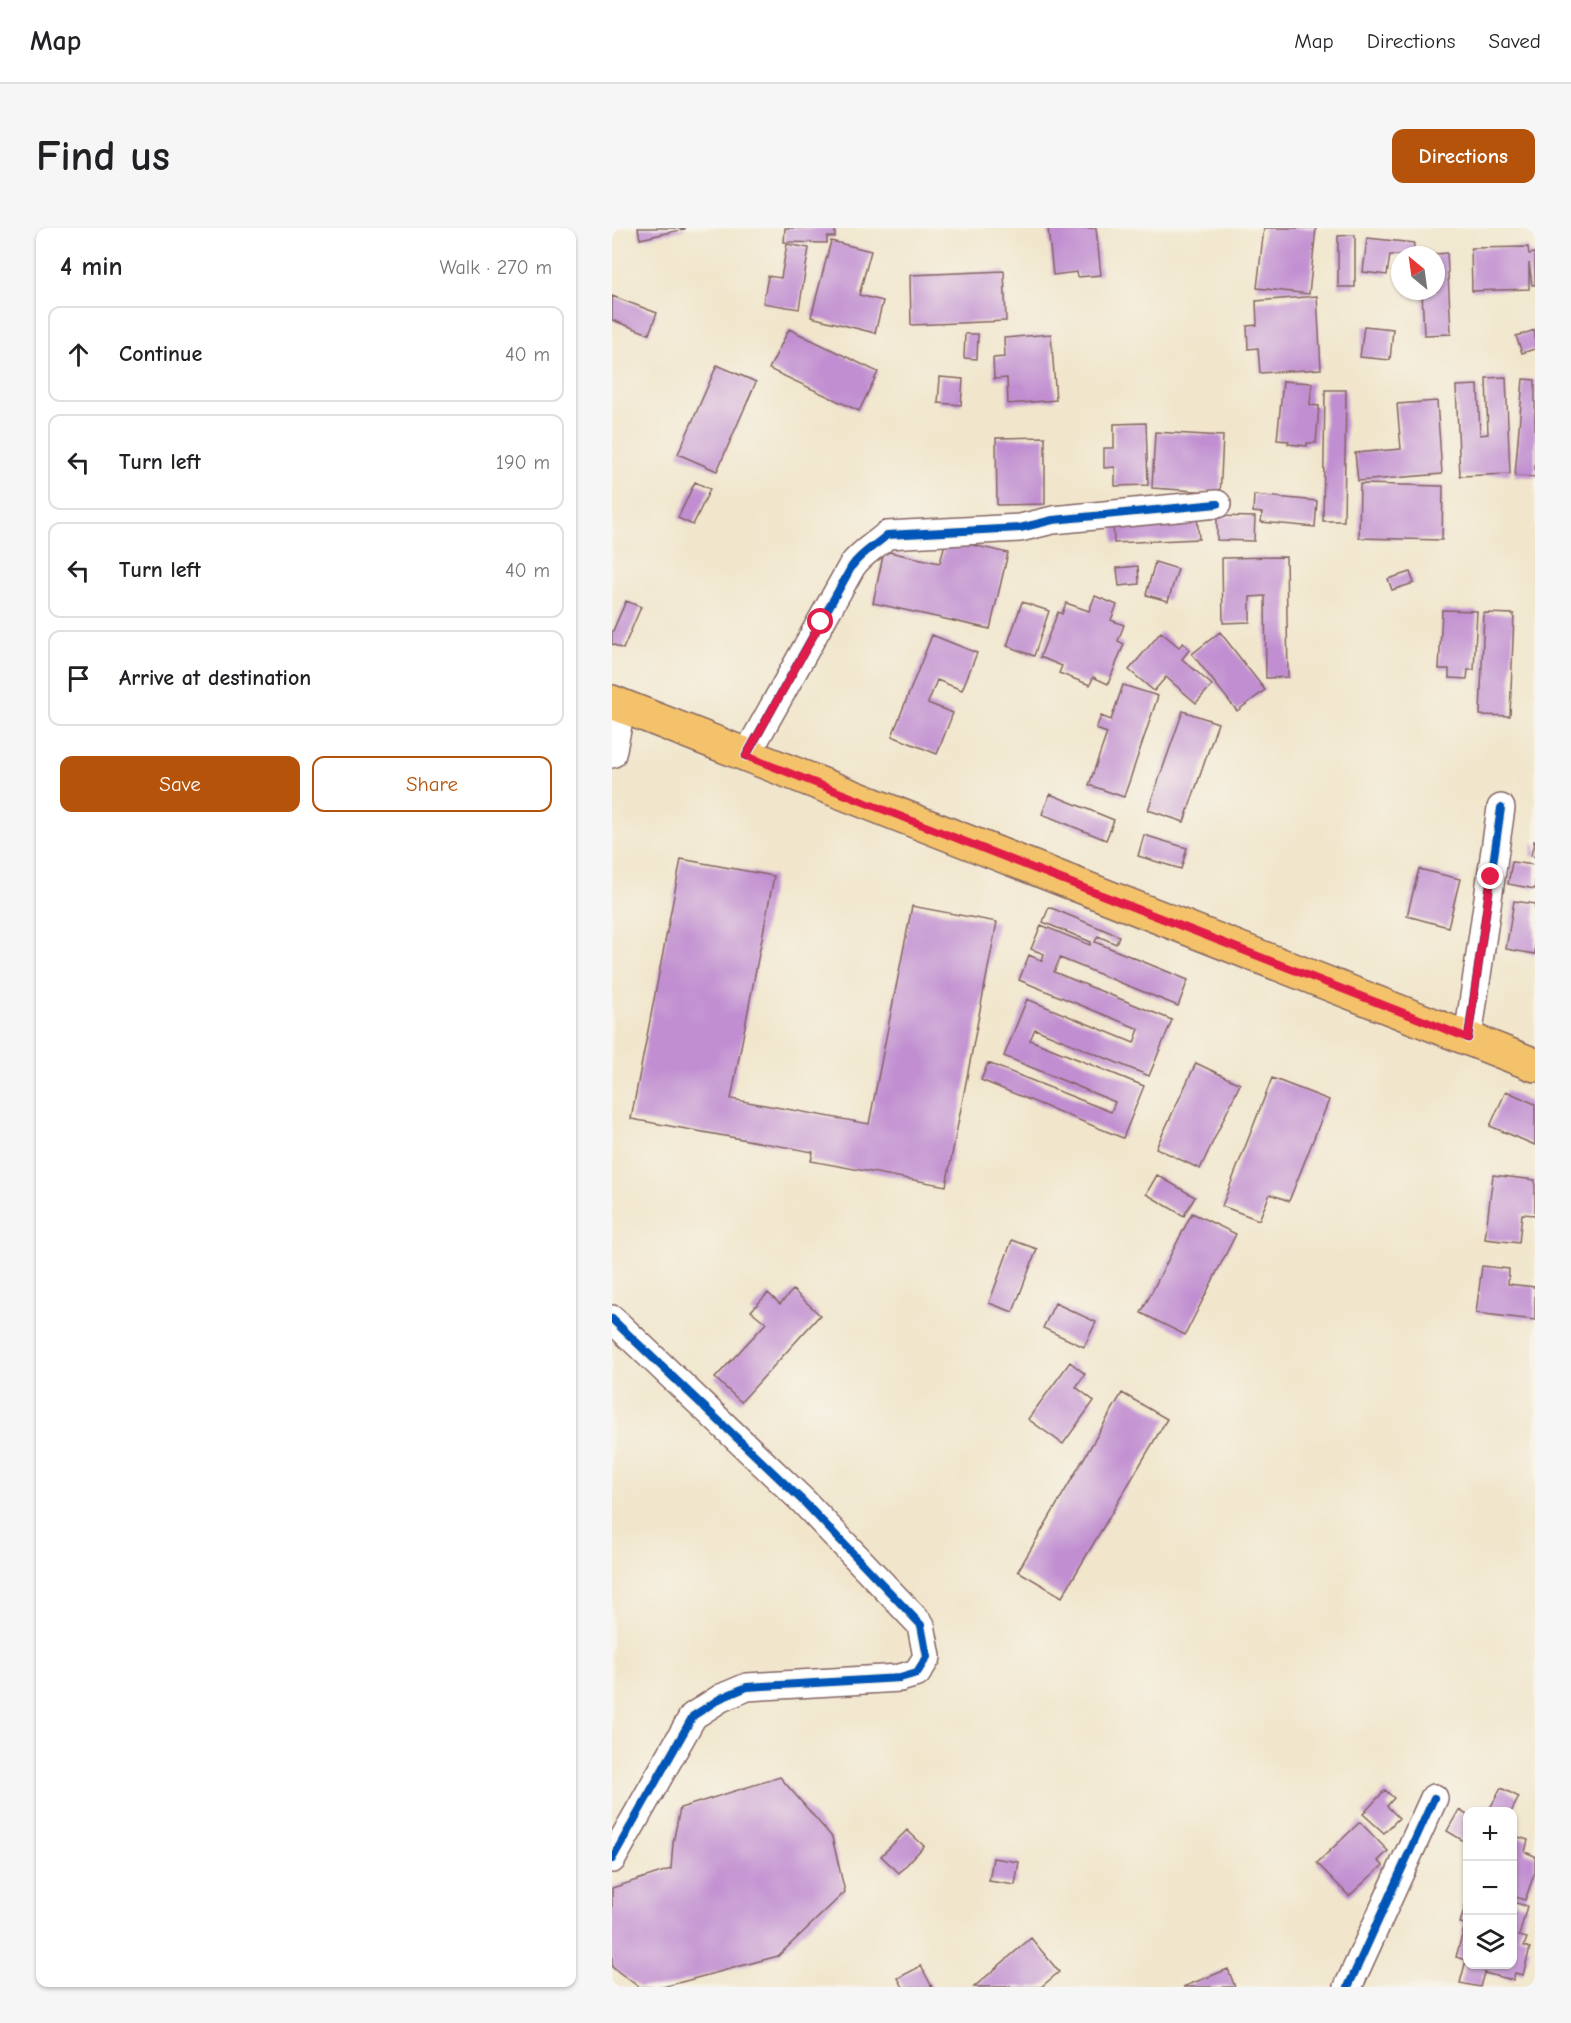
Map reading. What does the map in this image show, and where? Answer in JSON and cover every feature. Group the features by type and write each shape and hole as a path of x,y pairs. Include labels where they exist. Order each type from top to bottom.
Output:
{"main road":[{"path":"617,704 1535,1065"}],"street":[{"path":"746,756 859,555 872,549 887,535 1020,528 1053,520 1216,504"},
{"path":"612,754 617,704"},
{"path":"1468,1038 1500,808"},
{"path":"612,1319 804,1502 921,1625 927,1657 917,1673 900,1678 747,1687 721,1698 693,1716 612,1859"},
{"path":"1348,1987 1434,1798"}],"building":[{"path":"638,228 685,228 685,229 640,239"},
{"path":"785,228 835,228 835,237 827,237 827,243 784,242"},
{"path":"1048,228 1096,228 1101,275 1078,277 1077,272 1053,275"},
{"path":"1264,228 1316,228 1309,294 1257,288"},
{"path":"1355,235 1355,287 1338,287 1338,236"},
{"path":"1367,238 1414,243 1414,246 1391,246 1387,275 1363,272"},
{"path":"831,241 871,251 859,295 883,301 875,333 811,317"},
{"path":"787,244 809,248 799,309 763,303 768,276 781,278"},
{"path":"1528,247 1529,254 1535,253 1535,285 1532,285 1529,263 1529,289 1472,291 1471,248"},
{"path":"1445,253 1447,253 1451,334 1424,335 1422,300 1445,300"},
{"path":"1004,271 1006,321 911,325 910,275"},
{"path":"612,296 657,313 649,334 612,320"},
{"path":"1317,296 1321,369 1260,373 1258,348 1248,349 1247,326 1257,325 1256,301"},
{"path":"1364,326 1393,329 1390,360 1360,357"},
{"path":"789,329 878,372 859,411 769,369"},
{"path":"1535,330 1535,349 1522,353 1516,336"},
{"path":"965,334 978,334 977,359 964,358"},
{"path":"1051,334 1056,400 1008,404 1007,378 994,379 993,358 1005,357 1004,338"},
{"path":"717,365 756,382 717,471 678,454"},
{"path":"940,377 963,379 961,405 938,403"},
{"path":"1506,377 1510,474 1460,476 1456,386 1478,385 1480,435 1488,434 1486,378"},
{"path":"1523,379 1535,380 1535,477 1515,476"},
{"path":"1283,381 1312,383 1310,405 1319,406 1316,443 1307,443 1307,446 1277,440"},
{"path":"1325,390 1346,390 1344,521 1323,521"},
{"path":"1437,401 1442,474 1358,481 1355,453 1401,449 1397,404"},
{"path":"1146,423 1148,485 1115,486 1115,467 1104,468 1104,448 1114,448 1114,424"},
{"path":"1155,432 1223,436 1220,498 1211,492 1152,488"},
{"path":"1045,437 1045,504 997,505 996,438"},
{"path":"695,482 710,489 693,525 678,518"},
{"path":"1360,484 1443,486 1442,540 1359,538"},
{"path":"1254,495 1317,501 1315,527 1261,522 1262,513 1253,512"},
{"path":"1197,516 1199,539 1114,543 1113,521"},
{"path":"1217,516 1255,517 1254,541 1217,540"},
{"path":"946,539 1008,553 990,629 873,603 884,551 940,563"},
{"path":"1286,557 1288,677 1266,678 1265,596 1250,597 1250,622 1223,623 1222,558"},
{"path":"1155,562 1178,569 1168,601 1146,595"},
{"path":"1138,566 1139,584 1119,586 1117,568"},
{"path":"1410,572 1414,583 1392,590 1388,579"},
{"path":"1095,596 1117,605 1111,620 1124,625 1118,641 1124,644 1108,684 1093,677 1090,685 1059,673 1062,666 1040,657 1058,612 1062,614 1066,603 1089,611"},
{"path":"626,601 641,607 623,649 612,644 612,633"},
{"path":"1022,602 1049,611 1034,656 1007,646"},
{"path":"1442,610 1477,611 1474,670 1468,670 1467,679 1449,678 1449,669 1439,669"},
{"path":"1484,613 1514,614 1510,716 1480,715"},
{"path":"1161,632 1179,647 1183,643 1190,649 1182,659 1212,685 1196,703 1166,677 1154,691 1129,670"},
{"path":"1220,632 1265,690 1237,711 1192,654"},
{"path":"932,635 977,653 962,690 937,680 928,703 953,713 937,754 892,736"},
{"path":"1123,685 1158,696 1124,797 1089,785 1107,733 1096,729 1101,716 1111,720"},
{"path":"1183,711 1218,723 1184,822 1148,810"},
{"path":"1050,794 1114,820 1106,840 1042,814"},
{"path":"1144,835 1187,848 1181,869 1138,856"},
{"path":"1535,841 1535,857 1531,856"},
{"path":"681,859 774,876 731,1099 869,1124 912,906 997,922 946,1186 811,1161 813,1152 631,1119"},
{"path":"1512,862 1535,865 1535,889 1508,884"},
{"path":"1419,869 1460,879 1448,927 1407,916"},
{"path":"1514,901 1535,904 1535,954 1506,949"},
{"path":"1049,907 1119,936 1116,944 1098,936 1095,942 1188,980 1178,1006 1060,958 1054,972 1172,1020 1149,1076 1035,1029 1030,1040 1144,1086 1123,1138 981,1080 988,1063 1111,1112 1115,1102 1004,1056 1027,999 1134,1043 1139,1029 1019,980 1029,955 1042,961 1044,954 1031,949 1041,925 1090,945 1091,942 1043,922"},
{"path":"1196,1063 1240,1084 1200,1169 1156,1148"},
{"path":"1272,1078 1329,1100 1289,1201 1270,1194 1259,1220 1222,1206"},
{"path":"1506,1091 1535,1104 1535,1145 1490,1126"},
{"path":"1157,1175 1195,1197 1184,1216 1146,1194"},
{"path":"1493,1175 1535,1180 1535,1215 1522,1214 1519,1243 1485,1239"},
{"path":"1192,1213 1236,1234 1185,1335 1141,1313"},
{"path":"1012,1240 1037,1249 1013,1312 989,1303"},
{"path":"1482,1266 1509,1269 1508,1284 1535,1287 1535,1320 1476,1313"},
{"path":"793,1290 820,1315 741,1402 715,1378 766,1323 751,1311 768,1293 780,1304"},
{"path":"1055,1303 1096,1322 1084,1347 1043,1328"},
{"path":"1070,1362 1085,1374 1076,1387 1094,1401 1063,1444 1028,1419"},
{"path":"1122,1393 1167,1419 1062,1597 1018,1571"},
{"path":"780,1777 832,1837 845,1892 778,1956 663,1987 639,1987 612,1967 612,1888 671,1869 673,1843 680,1808"},
{"path":"1501,1788 1519,1797 1514,1807 1491,1807"},
{"path":"1385,1790 1394,1798 1387,1806 1399,1818 1384,1833 1363,1814"},
{"path":"1459,1810 1463,1812 1463,1841 1447,1831"},
{"path":"1360,1822 1388,1851 1378,1861 1383,1865 1349,1896 1317,1863"},
{"path":"907,1830 924,1846 899,1873 881,1856"},
{"path":"1517,1837 1528,1840 1525,1852 1535,1856 1535,1872 1525,1900 1517,1898"},
{"path":"993,1858 1019,1862 1015,1885 989,1881"},
{"path":"1517,1903 1527,1906 1519,1936 1527,1938 1524,1946 1530,1948 1523,1975 1515,1973 1513,1980 1484,1973 1480,1987 1460,1983 1464,1969 1517,1969"},
{"path":"1463,1931 1463,1959 1456,1957"},
{"path":"1031,1938 1059,1972 1041,1987 974,1987"},
{"path":"921,1966 932,1987 903,1987 898,1978"},
{"path":"1228,1969 1235,1987 1183,1987"}],"cycle path":[{"path":"746,756 852,566 887,535 1020,528 1053,520 1217,504"},
{"path":"1468,1038 1501,808"},
{"path":"612,1319 804,1502 921,1625 927,1657 917,1673 900,1678 747,1687 721,1698 693,1716 612,1859"},
{"path":"1348,1987 1434,1798"}],"route":[{"path":"821,622 746,756 1468,1038 1491,877"}]}
